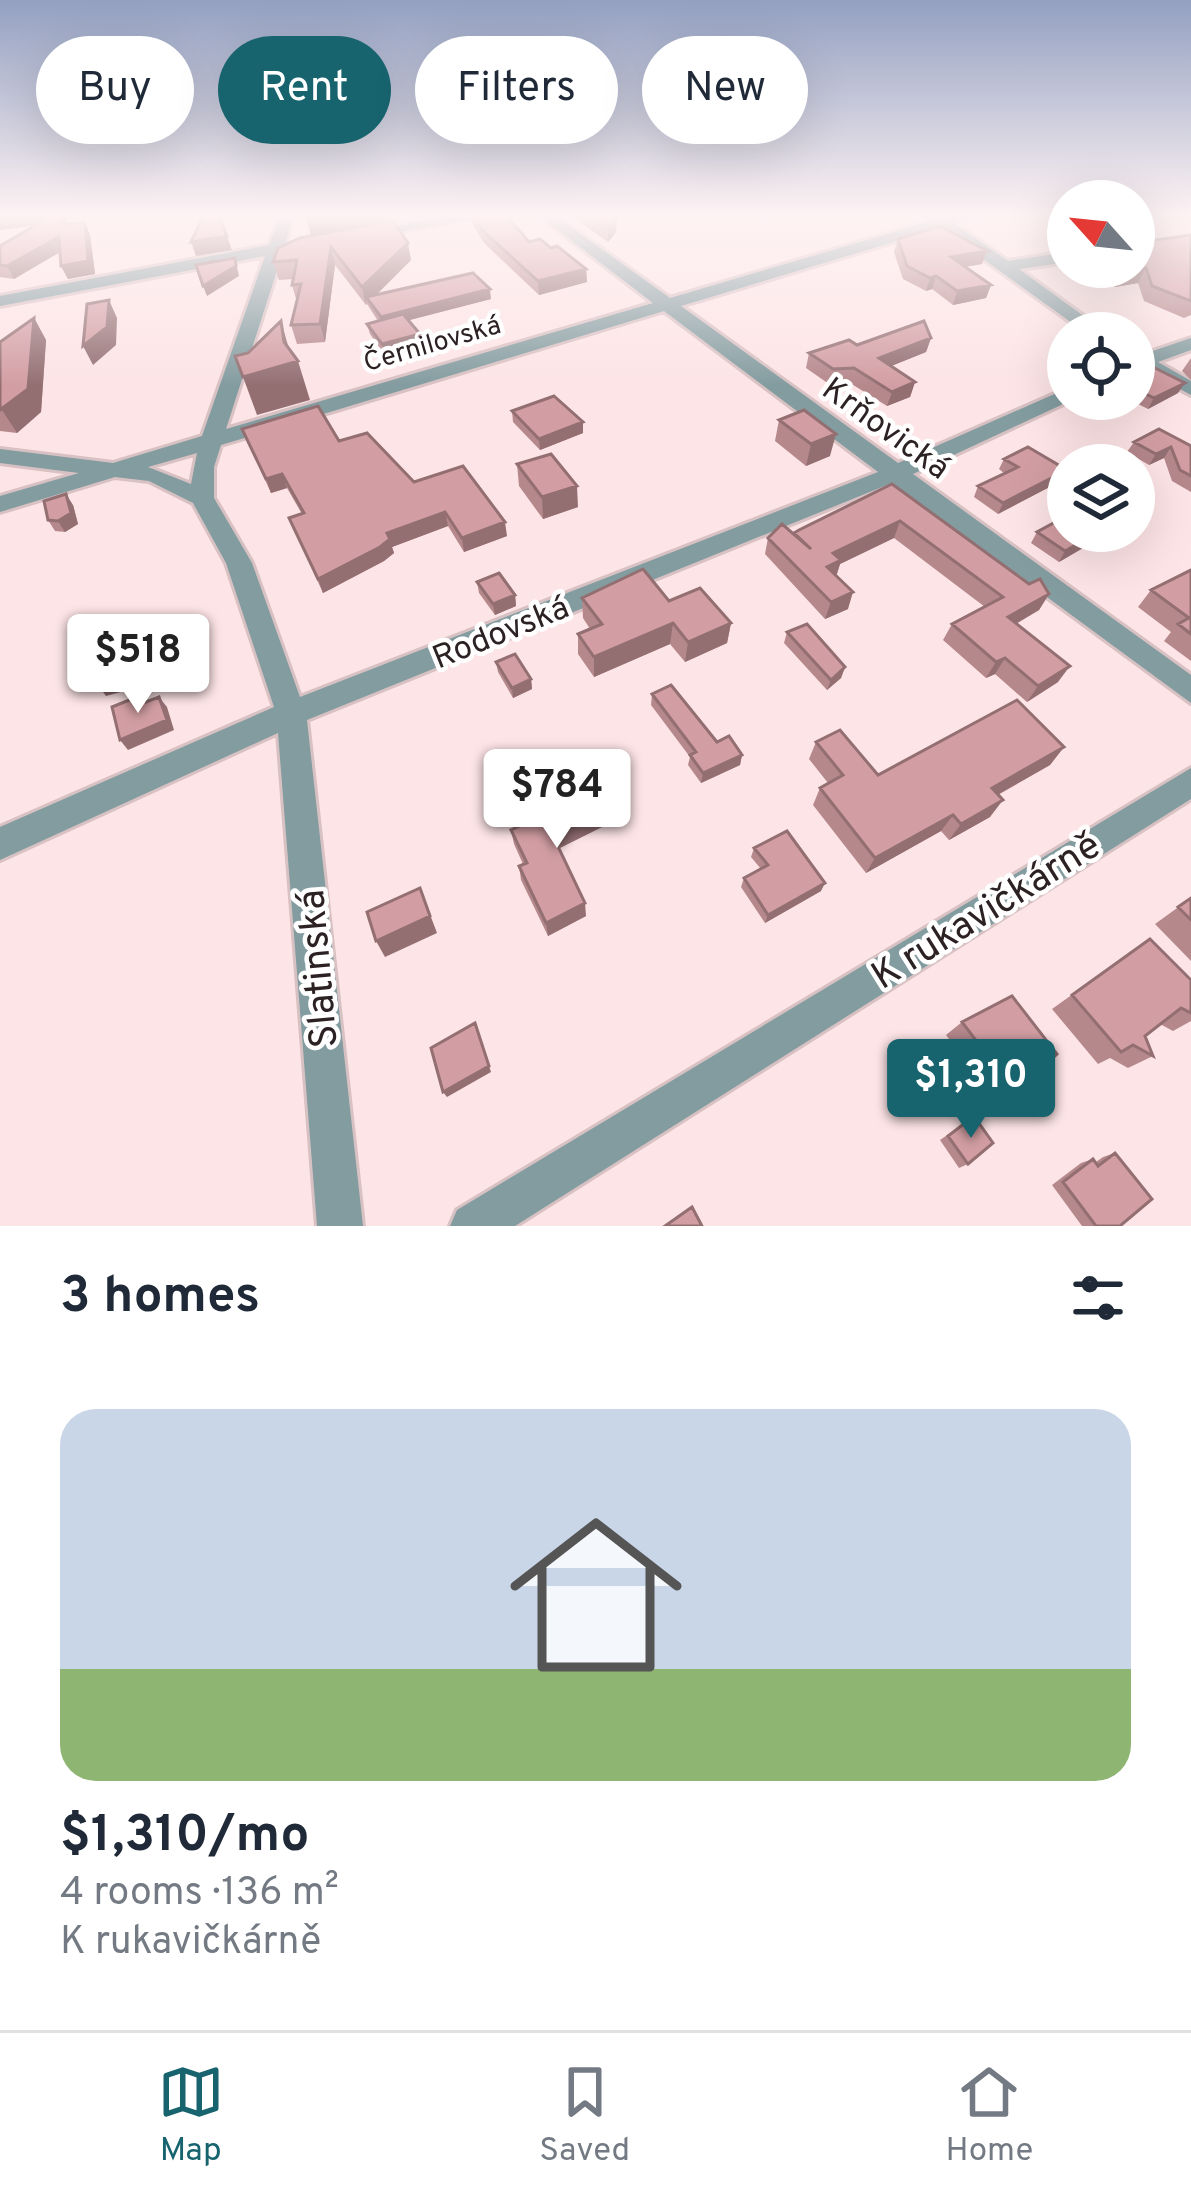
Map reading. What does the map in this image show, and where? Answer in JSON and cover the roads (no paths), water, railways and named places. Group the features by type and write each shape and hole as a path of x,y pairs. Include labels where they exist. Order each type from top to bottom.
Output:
{"street":[{"path":"0,301 153,272"},
{"path":"0,456 154,475 202,498 203,466 269,272"},
{"name":"Krňovická","path":"623,272 1191,691"},
{"name":"Černilovská","path":"108,471 770,272"},
{"path":"1010,272 1067,312"},
{"path":"1155,355 1191,344"},
{"path":"1155,369 1191,388"},
{"name":"Rodovská","path":"0,844 291,713 894,474 1047,404"},
{"path":"0,504 108,471"},
{"name":"Slatinská","path":"202,498 239,563 291,713 340,1226"},
{"name":"K rukavičkárně","path":"473,1226 1191,782"}]}
